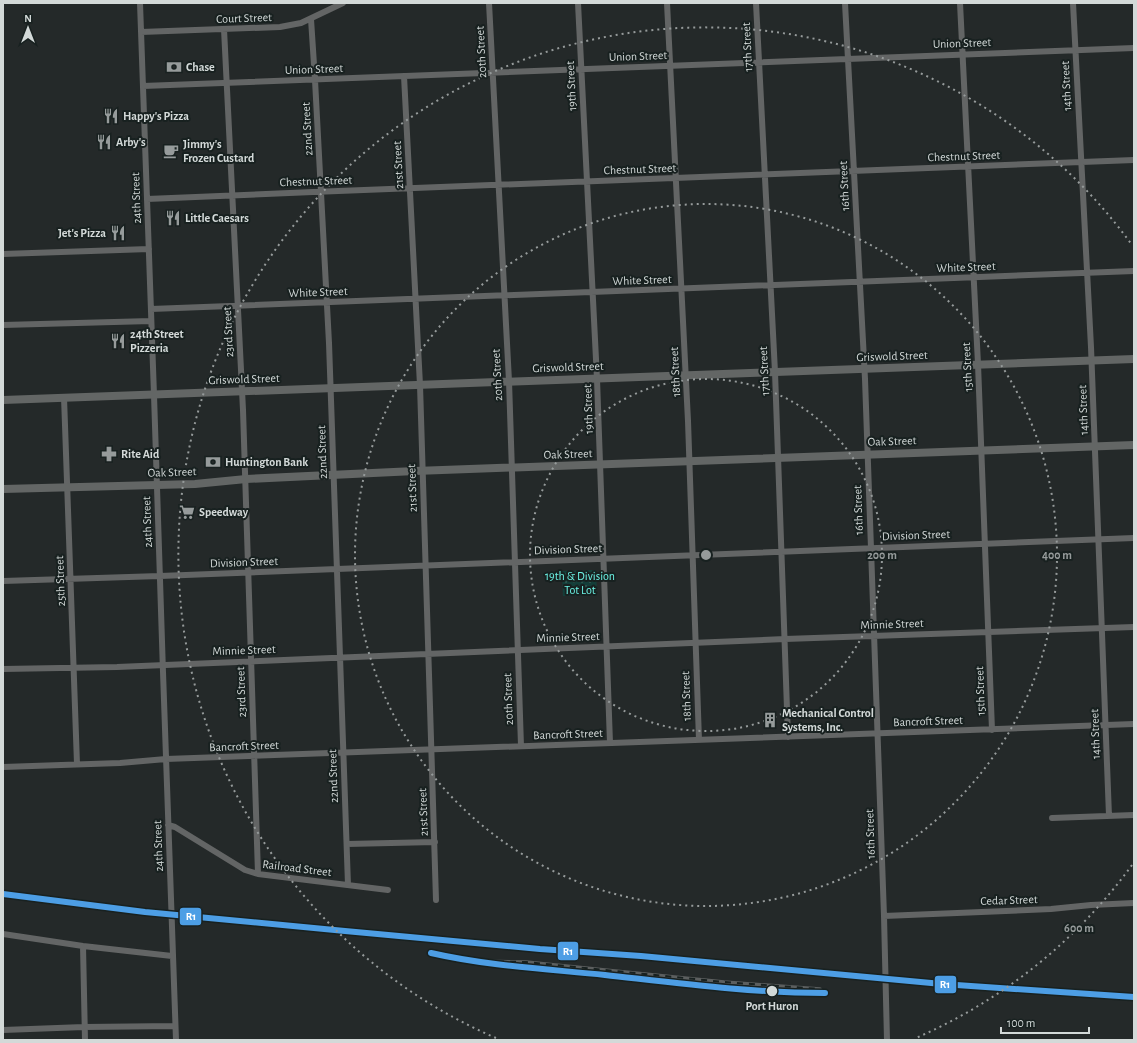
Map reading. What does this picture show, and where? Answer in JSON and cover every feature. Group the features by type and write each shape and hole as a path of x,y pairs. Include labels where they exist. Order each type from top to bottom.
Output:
{"main road":[{"name":"Griswold Street","path":"3,400 1134,359"},
{"name":"Oak Street","path":"3,489 195,484 246,479 423,471 1134,445"}],"street":[{"name":"24th Street","path":"140,3 174,1026 176,1040"},
{"name":"Court Street","path":"141,32 280,27 293,25 311,19 343,3"},
{"name":"20th Street","path":"489,3 509,381 521,746"},
{"name":"19th Street","path":"578,3 598,379 610,743"},
{"name":"18th Street","path":"667,3 690,461 699,740"},
{"name":"17th Street","path":"756,3 775,372 788,737"},
{"name":"16th Street","path":"845,3 864,368 884,916 887,1040"},
{"name":"15th Street","path":"960,3 982,450 992,730"},
{"name":"14th Street","path":"1073,3 1092,361 1109,816"},
{"name":"22nd Street","path":"311,19 331,388 348,885"},
{"name":"23rd Street","path":"224,29 246,479 258,874"},
{"name":"Union Street","path":"143,86 1134,48"},
{"name":"21st Street","path":"404,76 420,386 436,900"},
{"name":"Chestnut Street","path":"147,199 1134,160"},
{"path":"3,254 148,249"},
{"name":"White Street","path":"151,309 682,290 1134,271"},
{"path":"3,325 151,321"},
{"name":"25th Street","path":"64,398 77,764"},
{"name":"Division Street","path":"3,581 1134,538"},
{"name":"Minnie Street","path":"3,669 162,665 696,644 785,639 1134,627"},
{"name":"Bancroft Street","path":"3,767 120,763 166,759 1134,724"},
{"path":"1052,818 1134,815"},
{"name":"Railroad Street","path":"168,824 245,870 258,874 388,890"},
{"path":"347,844 435,842"},
{"name":"Cedar Street","path":"884,916 1051,909 1134,903"},
{"path":"3,934 83,946 172,956"},
{"path":"83,946 85,1040"},
{"path":"3,1030 174,1026"}],"green space":[{"name":"19th & Division Tot Lot","path":"596,570 597,595 563,596 562,571"}],"railway":[{"path":"3,894 145,912 540,949 641,956 942,984 1134,997"},
{"path":"474,961 526,962 724,982 820,989"}],"transit line":[{"name":"R1","path":"3,894 145,912 540,949 641,956 942,984 1134,997"},
{"name":"R1","path":"431,953 474,961 539,969 742,989 798,993 825,993"}],"place":[{"name":"Chase","path":"174,67"},
{"name":"Happy's Pizza","path":"111,116"},
{"name":"Arby's","path":"104,142"},
{"name":"Jimmy's Frozen Custard","path":"171,151"},
{"name":"Little Caesars","path":"173,218"},
{"name":"Jet's Pizza","path":"118,233"},
{"name":"24th Street Pizzeria","path":"118,341"},
{"name":"Rite Aid","path":"109,454"},
{"name":"Huntington Bank","path":"213,462"},
{"name":"Speedway","path":"187,512"},
{"name":"Mechanical Control Systems, Inc.","path":"770,720"},
{"name":"Port Huron","path":"772,991"}]}
